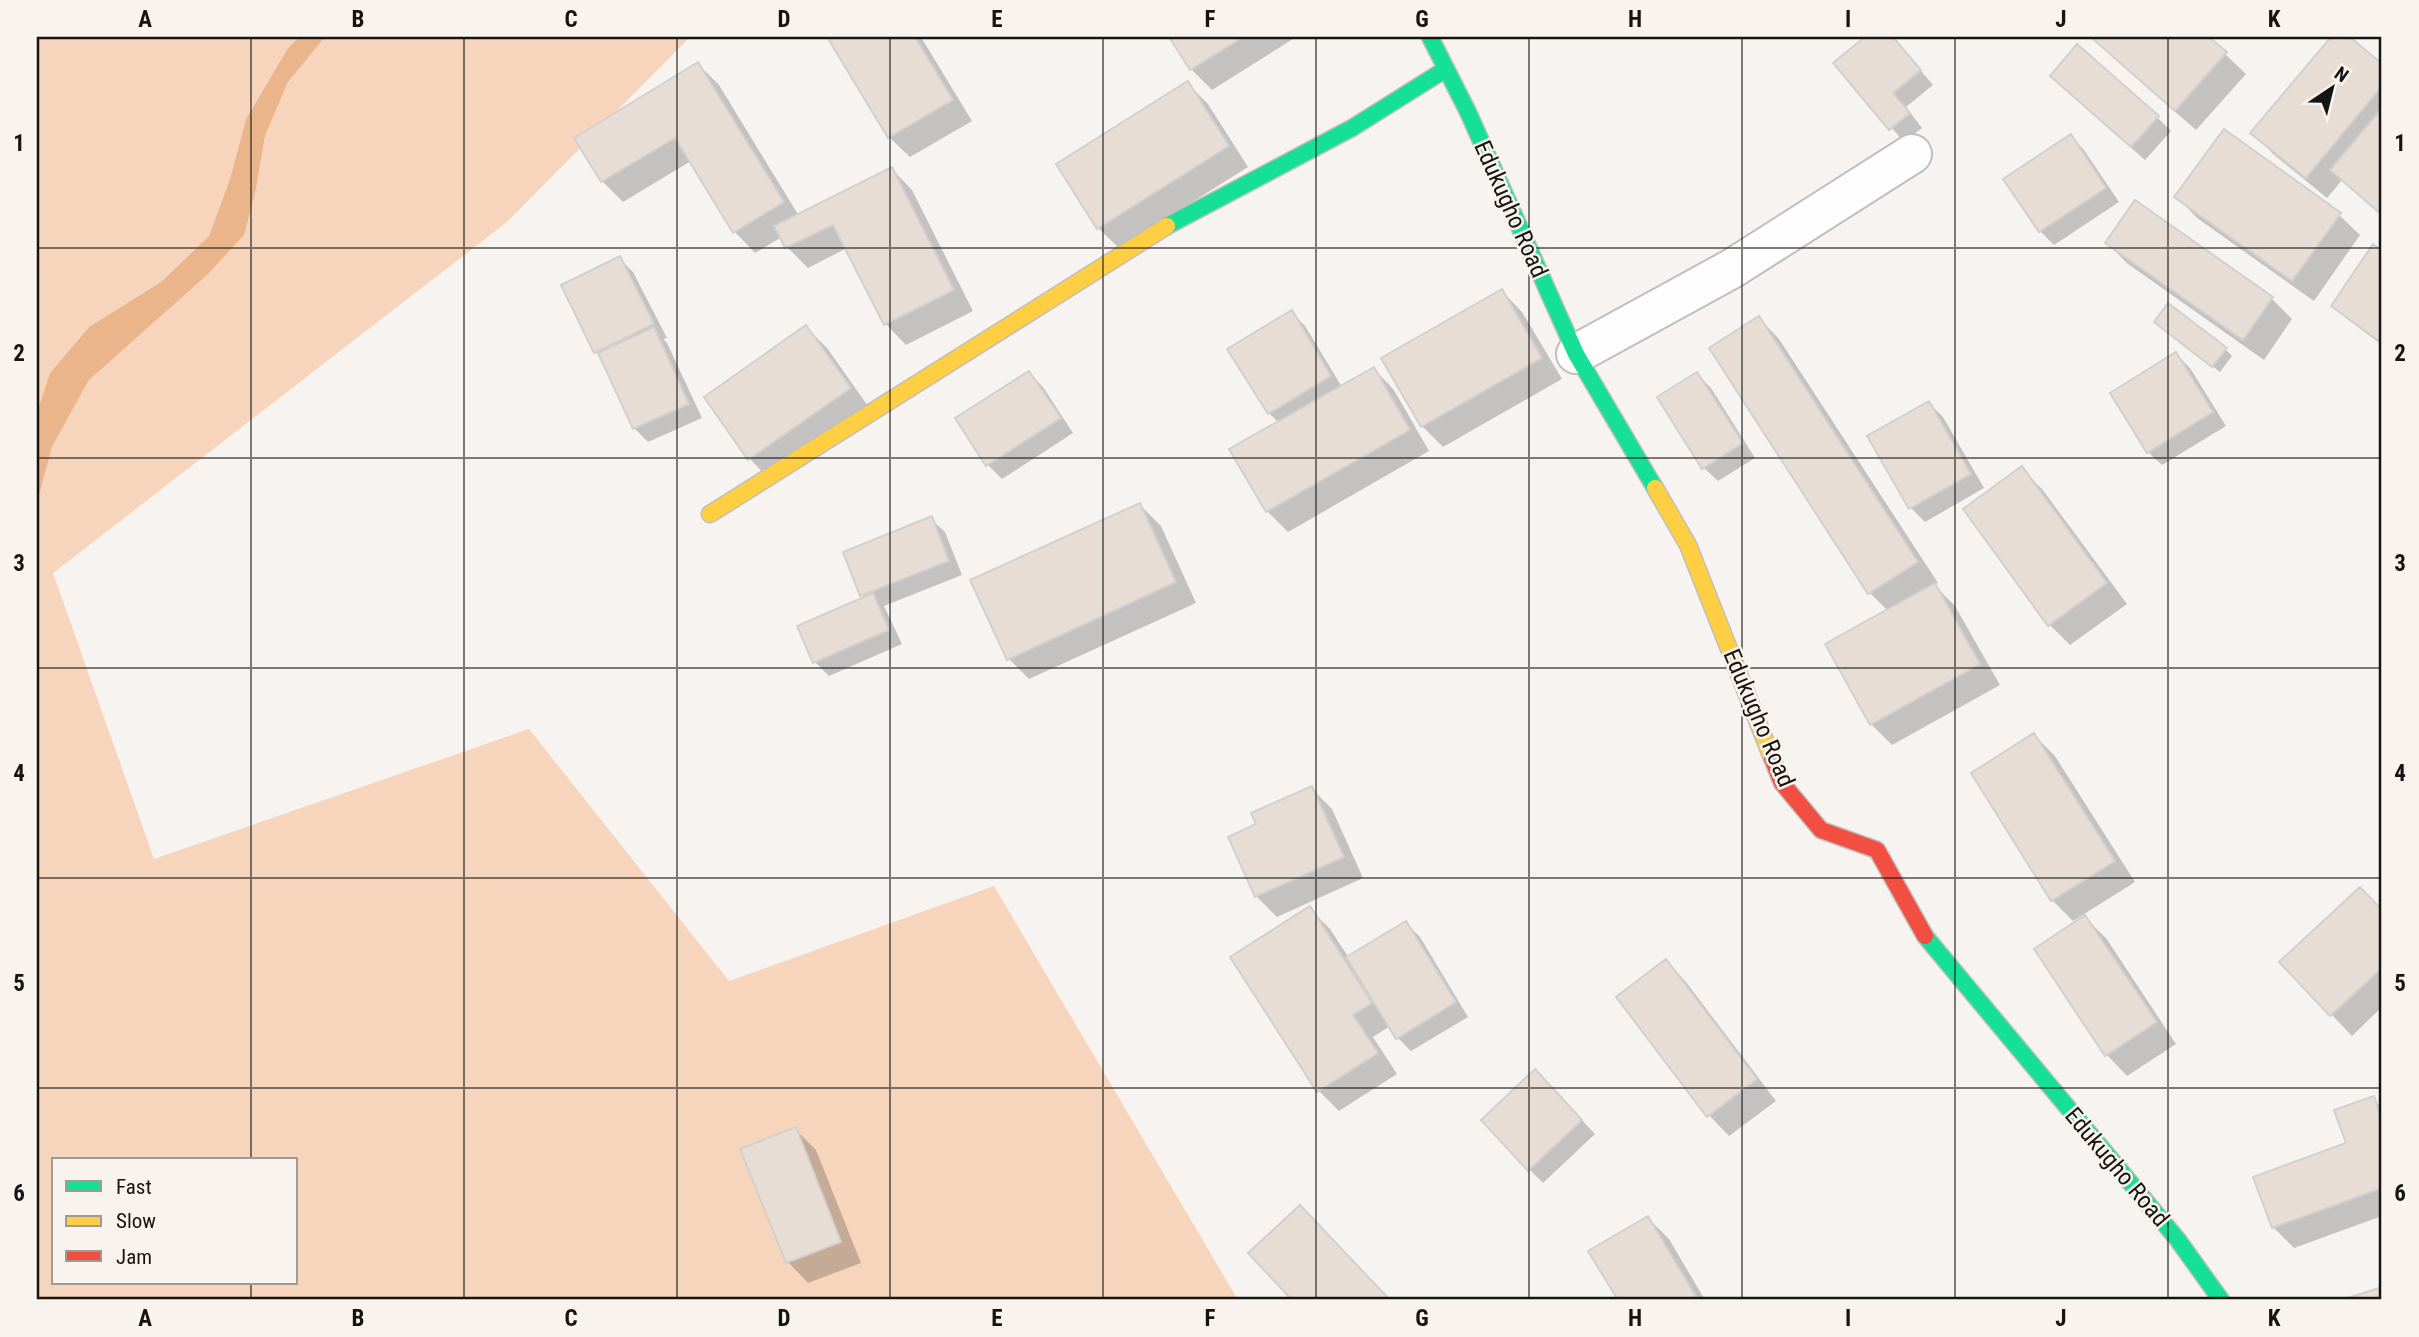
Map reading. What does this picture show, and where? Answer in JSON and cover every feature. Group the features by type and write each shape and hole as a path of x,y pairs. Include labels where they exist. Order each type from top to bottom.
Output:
{"street":[{"name":"Edukugho Road","path":"1430,37 1468,112 1576,354 1688,545 1782,783 1821,830 1877,850 1922,933 2178,1240 2221,1300"},
{"path":"710,514 1147,236 1352,128 1446,69"},
{"path":"1576,354 1734,268 1912,154"}],"shaded area":[{"path":"37,37 299,37 288,48 246,119 230,179 209,236 161,282 89,327 50,373 37,412"},
{"path":"299,37 325,37 288,82 265,136 256,189 244,235 208,274 89,380 52,447 37,503 37,412 50,373 89,327 161,282 209,236 230,179 246,119 288,48"},
{"path":"325,37 690,37 507,222 53,573 154,859 529,729 729,981 994,886 1238,1300 37,1300 37,503 52,447 89,380 127,344 256,189 265,136 288,82"}],"building":[{"path":"827,37 915,37 953,100 888,138"},
{"path":"1169,37 1243,37 1190,70"},
{"path":"1865,37 1893,37 1921,70 1893,93 1910,113 1889,130 1833,63"},
{"path":"2209,37 2227,52 2175,111 2093,39"},
{"path":"2331,37 2350,37 2382,64 2382,86 2306,178 2250,133"},
{"path":"2077,44 2159,116 2131,147 2050,76"},
{"path":"698,62 784,202 733,233 675,138 601,182 574,138"},
{"path":"1188,81 1229,146 1097,229 1056,164"},
{"path":"2382,108 2382,215 2330,170"},
{"path":"2224,129 2341,213 2292,281 2174,197"},
{"path":"2071,134 2106,188 2039,232 2003,179"},
{"path":"892,167 954,290 884,325 833,225 785,248 774,226"},
{"path":"2135,200 2273,297 2243,340 2105,243"},
{"path":"2373,244 2382,251 2382,343 2331,306"},
{"path":"620,256 654,324 594,353 561,285"},
{"path":"1502,289 1542,358 1421,427 1381,358"},
{"path":"2168,303 2227,348 2212,367 2154,322"},
{"path":"1292,310 1331,376 1268,414 1227,349"},
{"path":"1759,316 1918,562 1868,594 1709,348"},
{"path":"806,325 851,388 748,460 704,397"},
{"path":"654,327 689,404 633,429 598,353"},
{"path":"2176,352 2213,412 2147,453 2110,393"},
{"path":"1374,367 1410,430 1266,512 1229,449"},
{"path":"1029,371 1061,418 986,466 955,418"},
{"path":"1697,372 1743,443 1702,469 1657,397"},
{"path":"1929,401 1971,474 1909,509 1867,436"},
{"path":"2022,466 2107,583 2048,626 1963,509"},
{"path":"1140,503 1176,582 1007,660 970,580"},
{"path":"932,516 949,561 860,596 843,552"},
{"path":"1935,583 1980,664 1870,725 1825,644"},
{"path":"873,593 889,630 813,663 797,626"},
{"path":"2034,733 2115,861 2051,901 1971,773"},
{"path":"1312,786 1344,857 1255,897 1228,837 1256,824 1251,813"},
{"path":"2360,887 2382,910 2382,968 2330,1016 2279,962"},
{"path":"1310,906 1372,1003 1353,1015 1378,1053 1317,1092 1230,957"},
{"path":"2085,915 2157,1022 2105,1056 2034,949"},
{"path":"1406,921 1456,1002 1396,1039 1346,957"},
{"path":"1666,959 1757,1079 1707,1117 1616,997"},
{"path":"1535,1069 1582,1120 1528,1171 1481,1120"},
{"path":"2374,1096 2382,1120 2382,1188 2272,1228 2253,1177 2346,1143 2334,1110"},
{"path":"796,1127 841,1242 786,1263 740,1149"},
{"path":"1300,1205 1390,1300 1292,1300 1248,1253"},
{"path":"1648,1216 1698,1300 1618,1300 1588,1251"},
{"path":"2382,1287 2382,1300 2341,1300"}],"traffic: fast":[{"path":"1430,37 1468,112 1576,354 1655,488"},
{"path":"1167,226 1352,128 1446,69"},
{"path":"1925,936 2178,1240 2221,1300"}],"traffic: slow":[{"path":"710,514 1167,226"},
{"path":"1655,488 1688,545 1772,758"}],"traffic: jam":[{"path":"1772,758 1782,783 1821,830 1877,850 1925,936"}]}
